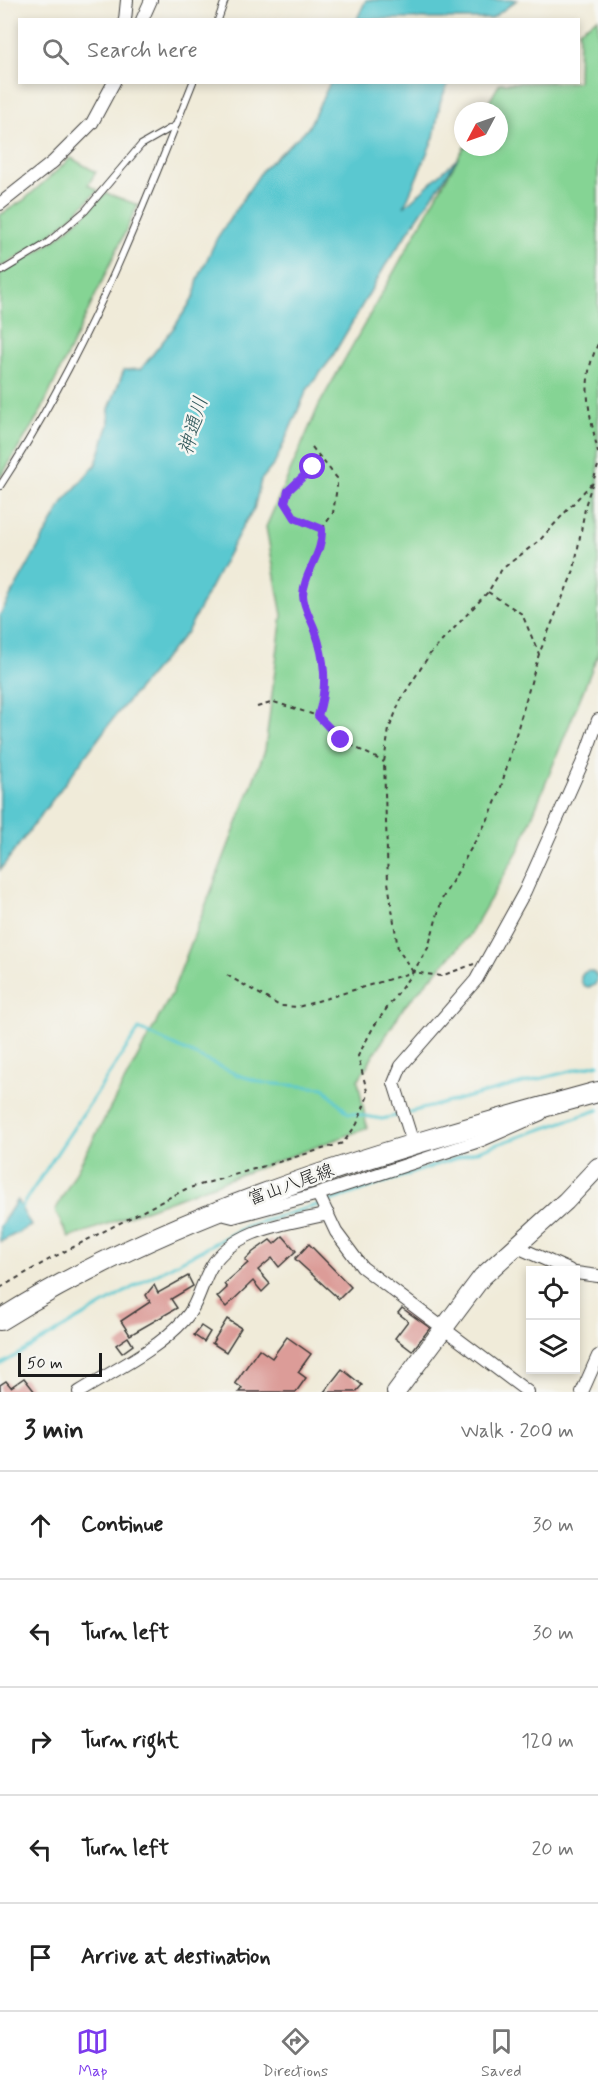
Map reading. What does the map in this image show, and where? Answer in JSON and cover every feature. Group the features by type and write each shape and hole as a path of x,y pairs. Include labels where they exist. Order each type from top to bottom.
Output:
{"main road":[{"name":"富山八尾線","path":"0,1320 83,1272 298,1181 413,1143 598,1092"}],"street":[{"path":"125,18 127,0"},
{"path":"143,18 151,0"},
{"path":"0,204 53,162 92,123 113,84"},
{"path":"413,1143 394,1083 401,1066 476,980 525,891 584,759 598,720"},
{"path":"79,1392 171,1332 186,1318 210,1269 222,1251 239,1239 537,1118 550,1105"},
{"path":"396,1392 482,1277 566,1201 598,1167"},
{"path":"218,1213 233,1217 323,1204"},
{"path":"323,1204 347,1249 362,1267 528,1392"},
{"path":"515,1246 560,1266"},
{"path":"580,1274 598,1276"},
{"path":"582,1392 598,1356"}],"lane":[{"path":"219,18 225,0"},
{"path":"0,486 67,375 117,268 192,84"},
{"path":"0,272 46,244 85,211 141,144 176,124"}],"path":[{"path":"598,344 587,373 588,401 598,453"},
{"path":"312,447 337,478 333,513 322,529 319,553 304,584 303,598 324,666 325,694 318,716"},
{"path":"319,455 313,467 288,491 285,502 295,518 322,529"},
{"path":"0,1288 50,1259 186,1189 343,1143 357,1124 368,1095 358,1056 374,1026 428,948 442,899 488,819 498,794 539,654 574,570 586,503 598,466"},
{"path":"413,972 398,949 388,882 384,762 389,729 401,699 430,654 488,592 502,569 540,540 593,481"},
{"path":"488,592 522,614 539,654"},
{"path":"257,707 274,702 318,716 341,740 384,762"},
{"path":"227,975 280,1006 298,1007 413,972 441,976 469,964 484,965"}],"green space":[{"path":"598,18 598,654 519,849 469,936 404,1007 358,1080 367,1128 69,1238 55,1211 172,993 265,750 282,615 266,527 319,405 459,156 508,156 508,102 489,102 499,84 580,84 580,29"},
{"path":"71,158 96,172 88,185 98,190 52,233 28,251 0,267 0,215 24,200"},
{"path":"106,193 138,205 40,413 0,478 0,273 57,238"}],"water":[{"path":"366,0 517,0 492,18 357,18"},
{"name":"神通川","path":"330,84 448,84 440,103 434,137 404,207 458,158 385,266 331,359 307,390 275,463 261,480 254,509 187,632 116,715 0,870 0,615 64,501 96,464 109,424 109,409 124,370 141,369 175,326 194,297 198,279 217,238 263,169 308,128"},
{"path":"589,971 595,973 597,979 595,985 589,987 583,985 581,979 583,973"},
{"path":"17,1200 31,1226 0,1242 0,1226"}],"building":[{"path":"283,1236 296,1251 279,1267 272,1258 258,1270 270,1284 262,1292 253,1281 226,1307 217,1297 227,1288 224,1284 248,1263 245,1260 253,1252 270,1240 274,1244"},
{"path":"309,1244 351,1287 339,1299 295,1259"},
{"path":"188,1276 193,1286 171,1299 177,1308 130,1335 121,1321 150,1302 146,1295 154,1285 158,1293"},
{"path":"402,1308 430,1328 412,1351 395,1338 408,1321 398,1313"},
{"path":"227,1319 241,1328 226,1352 212,1343"},
{"path":"201,1326 210,1332 204,1342 194,1335"},
{"path":"128,1337 133,1345 122,1353 116,1345"},
{"path":"287,1337 311,1354 298,1372 306,1378 296,1392 239,1392 242,1388 235,1383 259,1349 272,1358"},
{"path":"342,1369 362,1385 356,1392 324,1392"},
{"path":"24,1378 35,1392 0,1392 0,1385 6,1381 11,1387"}],"waterway":[{"path":"20,1209 139,1029 238,1075 264,1083 324,1088 348,1113 382,1119 400,1115"},
{"path":"406,1113 598,1064"},
{"path":"327,1202 598,1110"},
{"path":"0,1365 147,1279 247,1226 321,1204"}],"route":[{"path":"313,467 292,485 285,495 285,502 286,508 295,518 322,529 319,553 304,584 303,598 315,630 326,681 325,694 318,716 341,740"}]}
